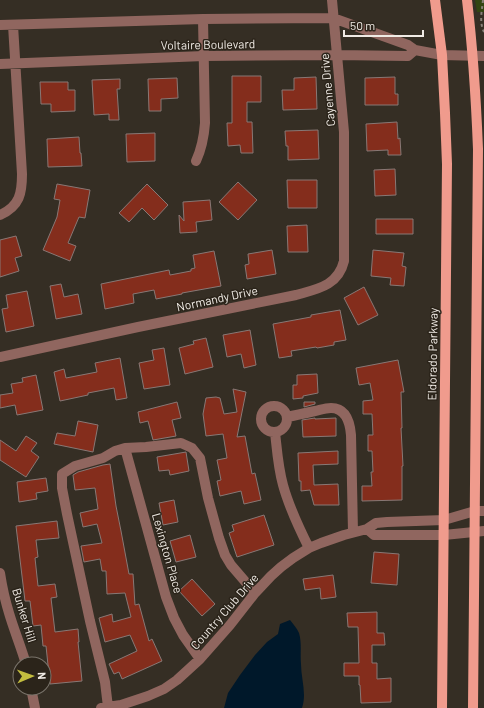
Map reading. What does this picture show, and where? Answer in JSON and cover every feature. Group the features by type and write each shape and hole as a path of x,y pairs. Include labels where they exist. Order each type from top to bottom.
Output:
{"main road":[{"name":"Eldorado Parkway","path":"436,0 442,55 447,156 442,708"},
{"path":"467,0 473,56 478,149 479,531 473,708"}],"street":[{"name":"Cayenne Drive","path":"332,0 344,132 344,178"},
{"name":"Voltaire Boulevard","path":"0,25 203,19 334,18 408,45 415,50 442,55 484,56"},
{"path":"196,161 201,151 205,123 203,19"},
{"path":"0,215 14,206 19,199 22,189 13,25"},
{"name":"Voltaire Boulevard","path":"0,64 204,56 408,56 415,50"},
{"name":"Normandy Drive","path":"0,357 296,295 317,289 331,282 337,277 342,269 344,261 344,178"},
{"path":"272,405 279,406 284,410 287,417 285,427 275,432 269,431 262,425 261,418 264,410 272,405"},
{"path":"287,417 329,408 336,409 344,413 350,424 351,435 353,532"},
{"path":"275,432 278,462 283,484 292,512 309,548"},
{"path":"105,707 105,682 91,628 66,508 62,488 62,474 75,466 103,458 125,448 181,443 192,448 200,458 208,498 225,555 231,565 255,593"},
{"name":"Lexington Place","path":"125,448 166,597 174,618 183,635 200,659"},
{"name":"Country Club Drive","path":"105,707 121,705 148,696 164,689 177,680 200,659 230,625 255,593 281,567 309,548 353,532 367,529 376,523 444,520 479,511"},
{"path":"367,529 374,535 444,535 479,531"},
{"name":"Bunker Hill","path":"0,573 9,612 24,656"},
{"path":"33,696 35,708"}],"path":[{"path":"483,0 482,28 484,32"}],"green space":[{"path":"475,0 484,0 484,12 477,12"}],"water":[{"path":"290,620 299,633 304,691 302,708 224,708 228,693 255,655 267,642 278,634 280,624"}],"building":[{"path":"232,76 261,76 261,102 247,102 247,122 252,122 253,153 241,153 240,145 228,146 227,123 232,123"},
{"path":"316,77 317,109 283,110 282,90 294,90 294,78"},
{"path":"395,77 395,94 398,94 398,105 365,105 365,78"},
{"path":"177,78 178,98 161,99 161,111 149,111 148,79"},
{"path":"120,79 120,89 117,89 119,120 109,120 109,114 94,115 92,80"},
{"path":"40,82 68,82 68,90 75,90 75,111 51,112 51,104 41,104"},
{"path":"397,122 401,155 388,155 388,150 367,151 366,124"},
{"path":"318,130 319,159 288,160 288,146 286,146 285,131"},
{"path":"155,133 155,161 127,162 126,134"},
{"path":"79,137 82,166 48,167 47,139"},
{"path":"395,169 396,195 375,196 374,170"},
{"path":"287,180 317,180 317,208 288,208"},
{"path":"238,182 257,200 238,220 219,202"},
{"path":"57,184 90,190 85,218 79,217 68,243 76,246 70,261 43,250 57,217 60,200 54,199"},
{"path":"147,184 168,205 154,220 142,208 129,222 119,213"},
{"path":"210,200 212,220 196,222 197,232 180,233 179,215 184,221 183,202"},
{"path":"376,219 413,219 413,234 376,234"},
{"path":"307,225 308,252 288,252 287,226"},
{"path":"16,236 22,256 15,258 19,271 0,277 0,240"},
{"path":"272,250 276,274 247,279 245,265 249,264 248,254"},
{"path":"373,250 404,253 402,266 406,267 404,286 390,285 391,278 371,276"},
{"path":"214,251 221,286 156,299 154,290 133,294 134,303 105,309 101,284 169,270 170,275 191,271 191,269 195,268 193,255"},
{"path":"61,284 64,297 78,294 82,314 56,319 50,286"},
{"path":"364,287 378,315 358,325 344,298"},
{"path":"27,291 34,326 6,332 2,309 8,308 6,295"},
{"path":"340,310 346,340 334,342 334,345 291,351 292,356 279,358 273,324"},
{"path":"250,330 256,365 244,368 241,354 227,357 223,335"},
{"path":"206,338 213,367 185,374 179,348 194,344 193,341"},
{"path":"164,348 170,385 144,389 139,363 154,360 152,350"},
{"path":"120,358 127,398 116,400 114,388 88,393 88,395 60,401 54,372 64,369 66,378 97,372 95,363"},
{"path":"398,360 404,392 401,392 403,466 402,500 362,501 362,486 372,486 371,472 373,472 372,451 368,451 368,435 373,435 372,414 363,414 363,401 373,400 370,383 359,385 356,368"},
{"path":"317,374 318,393 303,396 303,398 293,399 293,385 297,385 297,375"},
{"path":"36,375 43,410 17,415 15,405 0,408 0,395 13,393 11,384 23,382 22,378"},
{"path":"233,389 246,392 237,437 245,436 252,474 255,473 261,500 244,504 241,491 220,496 217,481 221,480 217,460 227,458 223,434 206,436 203,414 206,398 216,397 220,398 224,414 237,412"},
{"path":"177,402 181,418 172,420 176,436 153,440 148,421 140,423 138,412"},
{"path":"304,402 315,402 315,404 304,407"},
{"path":"315,418 336,418 336,436 303,437 302,420"},
{"path":"78,421 98,425 93,452 54,444 57,433 75,436"},
{"path":"26,436 37,443 31,451 39,457 26,477 0,460 0,440 16,451"},
{"path":"338,451 338,464 313,465 314,485 338,484 339,505 314,505 310,490 301,491 301,481 299,481 298,453"},
{"path":"186,452 189,471 170,475 169,470 159,471 157,457"},
{"path":"110,464 116,506 129,574 133,574 135,605 139,604 149,641 152,639 162,661 122,679 119,672 114,674 109,664 137,651 130,635 105,642 99,618 112,614 113,622 131,617 125,593 107,594 106,571 102,571 100,559 84,562 81,546 102,543 97,524 83,527 80,513 98,509 95,488 75,490 73,475 78,472"},
{"path":"46,478 48,491 36,493 37,499 19,502 17,482"},
{"path":"174,500 178,522 163,525 159,503"},
{"path":"264,515 274,545 237,557 229,533 234,531 232,525"},
{"path":"57,521 59,538 36,540 38,557 35,558 38,586 55,584 57,597 51,598 55,632 78,629 82,681 52,684 52,656 47,656 46,646 43,646 41,625 33,626 30,601 25,601 16,526"},
{"path":"190,535 196,557 176,562 170,541"},
{"path":"374,552 399,554 397,585 371,583"},
{"path":"333,575 336,597 321,599 320,588 305,590 303,579"},
{"path":"192,579 215,604 202,616 179,591"},
{"path":"377,612 377,633 384,633 385,645 372,645 372,663 377,663 377,679 391,678 391,702 361,703 359,676 344,676 344,663 359,663 358,627 348,627 347,613"}]}
